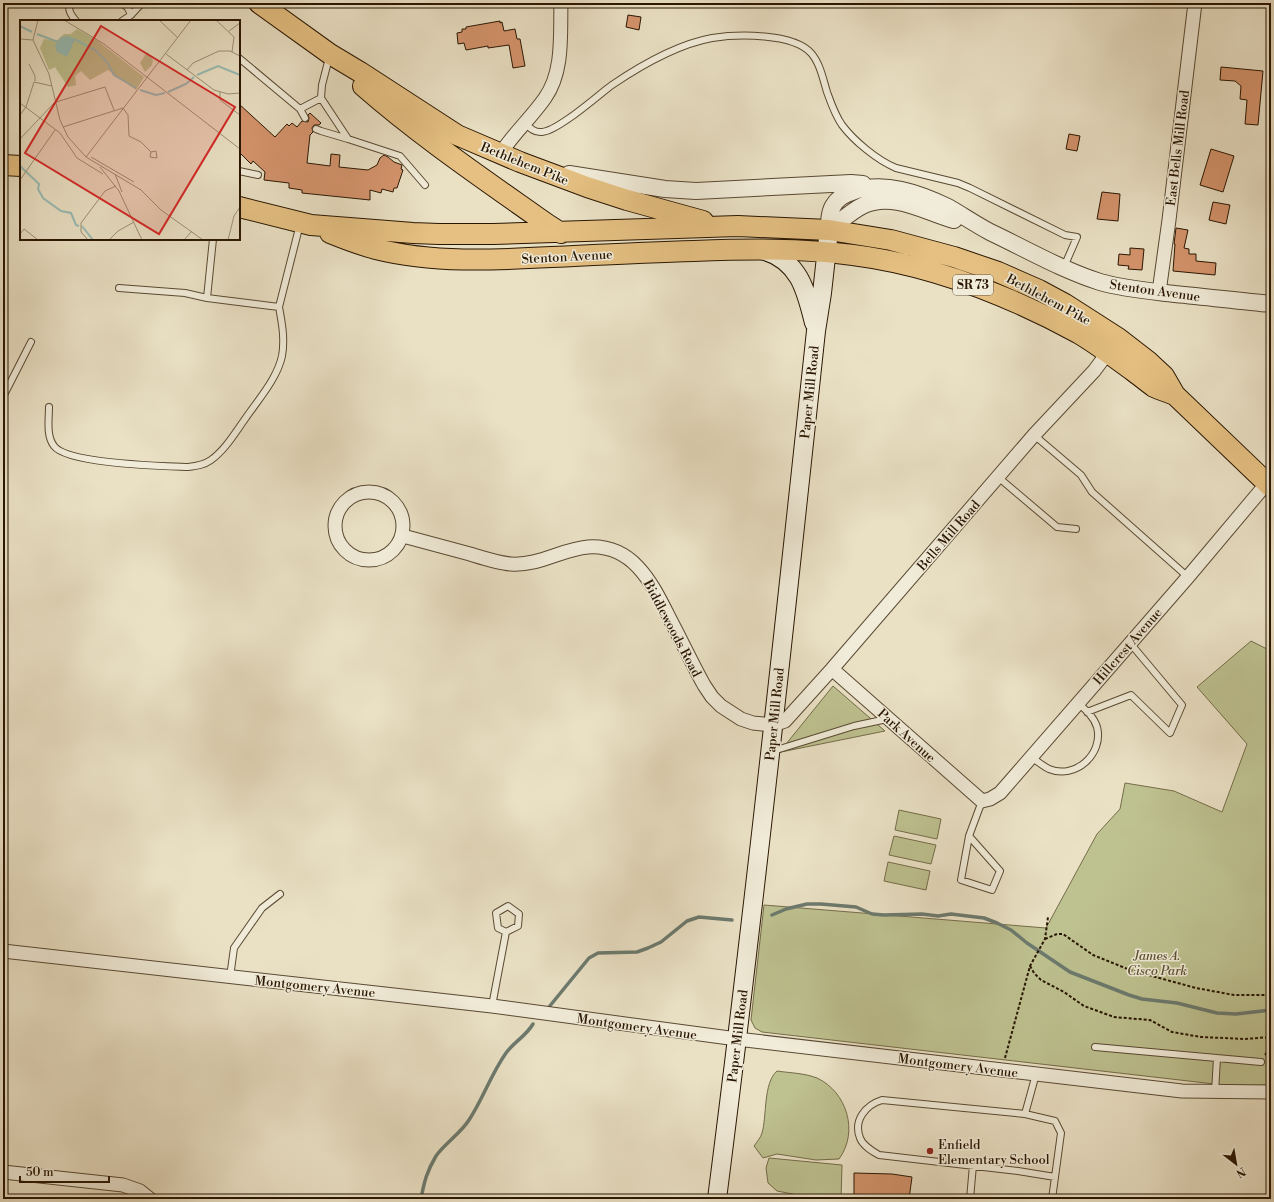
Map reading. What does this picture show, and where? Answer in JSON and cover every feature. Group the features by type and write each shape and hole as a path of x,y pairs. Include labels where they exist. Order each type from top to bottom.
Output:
{"main road":[{"name":"Bethlehem Pike","path":"259,3 330,54 450,131 541,170 605,194 709,222 738,226"},
{"name":"Bethlehem Pike","path":"330,54 394,112 511,198 560,232 584,244 615,254"},
{"path":"3,165 20,166"},
{"name":"Stenton Avenue","path":"240,207 306,224 374,248 428,257 501,259 759,249 827,252"},
{"name":"Stenton Avenue","path":"306,224 439,234 560,232 738,226 829,230"},
{"name":"Bethlehem Pike","path":"829,230 891,240 927,249 998,272 1018,280 1065,304 1113,346 1164,376 1175,395 1269,485"},
{"name":"Paper Mill Road","path":"717,1199 774,725 816,331 829,230"},
{"path":"759,249 777,255 791,267 800,278 806,293 816,331"},
{"name":"Bethlehem Pike","path":"827,252 853,255 924,269 985,289 1079,334 1113,346"}],"street":[{"path":"501,153 524,122 545,98 554,80 559,58 561,3"},
{"name":"East Bells Mill Road","path":"1159,292 1195,3"},
{"path":"541,170 678,190 696,191 851,183 880,187"},
{"name":"Stenton Avenue","path":"829,230 832,208 836,202 848,193 858,189 880,187 908,192 934,201 948,207 979,226 1064,268 1112,285 1159,292 1271,304"},
{"name":"Stenton Avenue","path":"829,230 864,205 884,201 896,201 943,217 979,226"},
{"name":"Bells Mill Road","path":"774,725 785,721 832,669 1034,435 1094,370 1113,346"},
{"name":"Hillcrest Avenue","path":"982,801 990,799 1000,793 1031,757 1083,707 1130,643 1269,485"},
{"path":"369,492 385,496 395,503 401,513 404,524 403,536 389,555 378,560 366,561 354,557 338,542 335,530 336,518 339,510 347,500 357,494 369,492"},
{"name":"Biddlewoods Road","path":"403,536 490,560 512,564 543,560 575,549 602,548 623,555 633,562 647,578 704,685 712,697 726,711 741,719 753,724 774,725"},
{"name":"Park Avenue","path":"832,669 982,801"},
{"name":"Montgomery Avenue","path":"3,951 492,1006 737,1039 1182,1091 1271,1092"},
{"path":"3,1172 123,1185 140,1191 150,1199"}],"lane":[{"path":"70,3 69,6 71,16 75,20"},
{"path":"122,3 128,8 131,15"},
{"path":"124,20 131,15 142,3"},
{"path":"524,122 536,132 546,131 635,70 661,56 694,43 712,38 740,36 776,38 790,41 799,44 812,54 819,68 836,115 850,134 873,154 888,165 896,168 958,183 1065,234 1077,237 1064,268"},
{"path":"330,54 324,77 321,98 348,139"},
{"path":"240,59 300,109 305,118"},
{"path":"300,109 321,98"},
{"path":"316,129 321,132 400,156 425,185"},
{"path":"240,171 258,175"},
{"path":"49,407 49,434 53,445 59,451 99,461 188,467 203,465 217,455 226,446 268,386 282,357 284,337 279,307 306,224"},
{"path":"207,298 213,240"},
{"path":"119,288 185,293 207,298 279,307"},
{"path":"3,397 31,342"},
{"path":"1034,435 1081,475 1092,492 1188,577"},
{"path":"998,477 1057,527 1076,529"},
{"path":"1031,757 1049,769 1060,772 1081,766 1090,759 1095,750 1098,739 1097,728 1093,718 1083,707 1131,695 1170,733 1182,706 1130,643"},
{"path":"770,752 854,726 889,719"},
{"path":"969,836 1000,871 992,890 961,880 969,836 982,801"},
{"path":"230,977 234,948 262,908 280,894"},
{"path":"508,906 519,914 518,926 506,932 498,928 496,913 508,906"},
{"path":"492,1006 506,932"},
{"path":"1095,1047 1261,1062"},
{"path":"1215,1092 1217,1058"},
{"path":"1025,1114 1036,1074"},
{"path":"1052,1199 1055,1177 1061,1133 1059,1127 1054,1121 1025,1114 882,1100 874,1102 867,1107 859,1121 858,1130 860,1139 865,1146 879,1155 973,1165 1055,1177"},
{"path":"970,1199 973,1165"}],"path":[{"path":"1003,1070 1005,1057 1030,966 1045,939 1048,917"},
{"path":"1045,939 1057,934 1063,934 1093,955 1122,967 1196,988 1234,995 1271,995"},
{"path":"1030,966 1041,980 1064,992 1084,1006 1114,1016 1150,1020 1172,1032 1201,1037 1245,1039 1271,1037"}],"green space":[{"name":"James A. Cisco Park","path":"1251,641 1271,651 1271,1085 1232,1086 762,1032 755,1028 751,1020 764,905 1046,928 1097,834 1120,809 1125,783 1174,791 1222,812 1247,744 1197,687"},
{"path":"833,686 885,731 781,752 782,749"},
{"path":"899,810 941,819 937,839 895,830"},
{"path":"894,836 936,845 931,864 889,855"},
{"path":"888,862 930,871 926,890 884,881"},
{"path":"777,1071 812,1076 827,1084 836,1093 847,1114 849,1125 845,1148 839,1159 816,1160 777,1154 763,1158 754,1146 760,1138 764,1126 769,1084"},
{"path":"769,1158 842,1165 841,1199 815,1199 777,1191 768,1183 766,1168"}],"building":[{"path":"628,15 641,17 639,30 626,27"},
{"path":"500,21 500,23 502,22 504,31 515,29 517,39 520,39 525,66 513,68 509,45 488,48 488,46 466,50 464,43 458,44 457,33 462,32 462,29"},
{"path":"1221,67 1263,71 1258,125 1245,124 1247,100 1240,99 1241,86 1235,81 1220,80"},
{"path":"240,105 275,137 287,124 289,126 292,123 297,127 302,121 308,122 308,115 310,113 321,123 319,125 314,125 312,128 313,132 310,135 307,163 330,166 331,154 340,155 339,167 368,170 377,165 380,158 384,155 394,162 402,165 401,169 403,170 397,188 394,188 393,192 382,189 381,193 370,190 370,200 302,193 302,190 289,188 289,183 264,180 265,172 253,161 251,164 240,153"},
{"path":"1069,134 1080,136 1077,151 1066,149"},
{"path":"1211,149 1234,156 1223,192 1200,185"},
{"path":"1102,192 1120,194 1118,221 1097,219"},
{"path":"1213,202 1230,205 1226,224 1209,220"},
{"path":"1176,228 1188,230 1184,248 1189,249 1189,254 1196,254 1196,261 1216,263 1215,275 1173,271"},
{"path":"1130,248 1144,249 1142,270 1128,269 1129,266 1118,265 1119,254 1130,255"},
{"name":"Enfield Elementary School","path":"854,1173 892,1174 912,1177 909,1199 854,1199"}],"waterway":[{"path":"772,915 786,909 807,904 821,904 856,907 872,914 922,914 938,916 951,914 984,918 1011,930 1027,943 1070,972 1129,995 1142,999 1177,1003 1217,1013 1236,1014 1271,1010"},
{"path":"549,1007 589,958 598,953 637,952 661,942 687,921 699,917 732,920"},
{"path":"421,1199 426,1177 436,1156 465,1125 474,1112 506,1053 533,1024"}],"place":[{"name":"Enfield Elementary School","path":"930,1151"}]}
